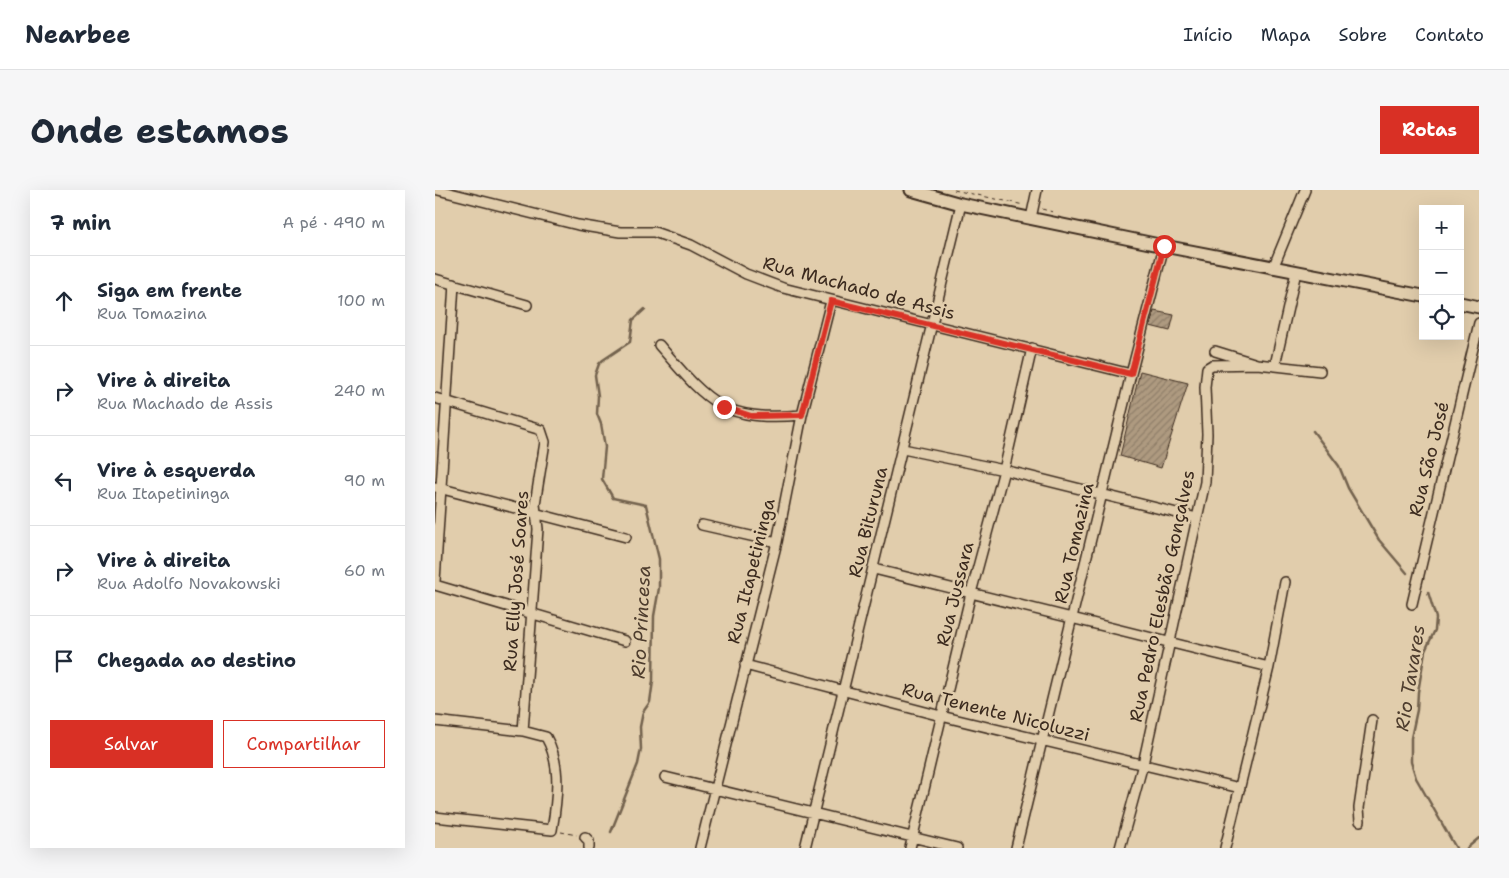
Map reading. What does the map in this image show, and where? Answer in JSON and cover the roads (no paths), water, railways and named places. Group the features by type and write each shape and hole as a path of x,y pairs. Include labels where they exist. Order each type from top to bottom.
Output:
{"main road":[{"path":"911,190 961,204 1273,268 1419,295"},
{"path":"1464,304 1479,307"}],"street":[{"name":"Rua Machado de Assis","path":"438,190 578,225 621,232 653,232 691,245 765,281 831,301 933,327 1032,348 1131,374"},
{"path":"1031,218 1037,190"},
{"path":"1273,268 1305,190"},
{"name":"Rua Bituruna","path":"805,848 842,691 874,570 933,327 961,204"},
{"name":"Rua Tomazina","path":"1016,848 1164,246"},
{"path":"1275,365 1296,272"},
{"path":"435,279 527,304"},
{"path":"454,284 448,402 438,487 435,583 625,641"},
{"name":"Rua Itapetininga","path":"700,848 777,542 802,415 831,301"},
{"name":"Rua São José","path":"1411,604 1479,323"},
{"path":"659,345 695,387 724,407 751,416 802,415"},
{"name":"Rua Jussara","path":"910,848 971,593 1004,470 1032,348"},
{"path":"1215,351 1257,364 1319,371"},
{"name":"Rua Pedro Elesbão Gonçalves","path":"1120,848 1143,764 1168,643 1205,482 1207,434 1205,387 1207,368 1212,366 1257,364"},
{"path":"435,398 448,402"},
{"name":"Rua Elly José Soares","path":"448,402 541,430 544,434 545,442 535,504 538,529 530,611 523,731"},
{"path":"903,449 1004,470 1197,518"},
{"path":"438,487 626,537"},
{"path":"702,525 777,542"},
{"path":"874,570 1073,617 1168,643 1269,666"},
{"path":"1225,848 1269,666 1285,582"},
{"name":"Rua Tenente Nicoluzzi","path":"745,665 941,716 1240,788"},
{"path":"1360,821 1359,808 1372,720"},
{"path":"435,721 523,731 546,737 550,744 557,772 557,801 552,830 435,817"},
{"path":"665,777 957,848"},
{"path":"585,837 589,841 589,848"}],"waterway":[{"name":"Rio Princesa","path":"611,832 638,764 641,749 640,727 643,712 650,702 653,681 654,616 659,588 659,559 646,505 613,498 602,479 605,447 601,424 597,414 598,396 595,375 599,364 603,360 630,342 633,320 645,309"},
{"name":"Rio Tavares","path":"1313,431 1339,466 1348,488 1379,540 1407,573"},
{"name":"Rio Tavares","path":"1428,592 1436,618 1435,630 1425,651 1411,738 1411,762 1416,778 1456,848"},
{"path":"1467,848 1479,838"}]}
